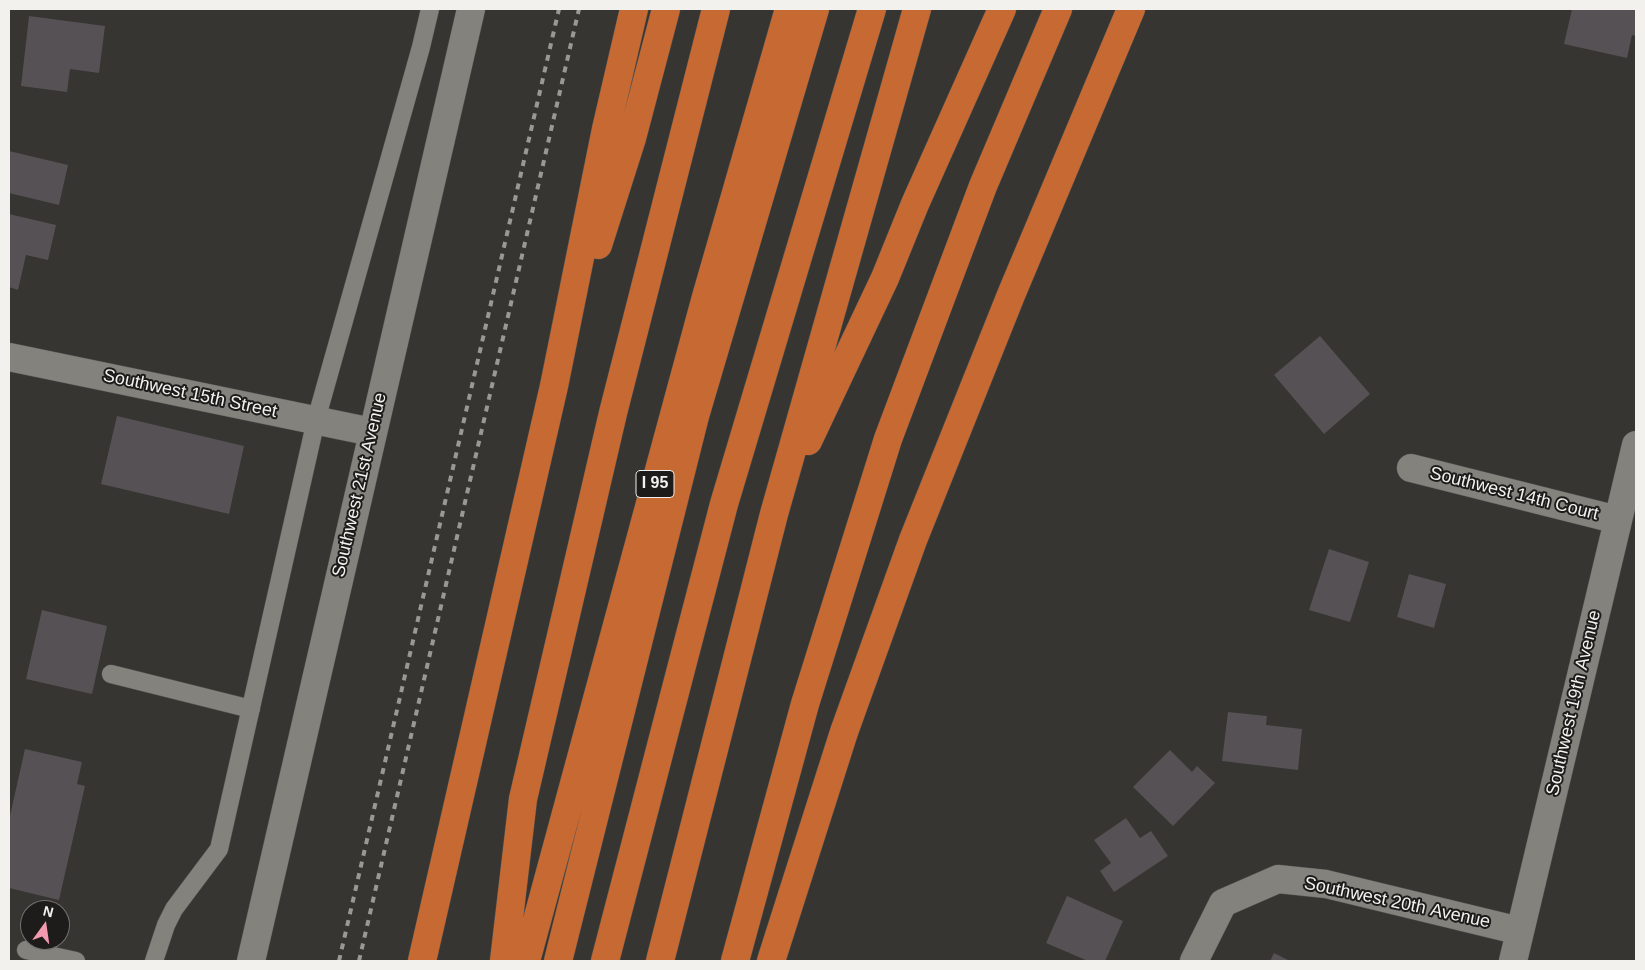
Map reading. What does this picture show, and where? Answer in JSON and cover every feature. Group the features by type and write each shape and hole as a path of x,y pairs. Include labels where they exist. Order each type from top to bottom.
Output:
{"highway":[{"path":"422,961 554,386 606,129 634,9"},
{"path":"554,386 632,138 666,9"},
{"path":"504,961 523,799 613,413 716,9"},
{"name":"I 95","path":"526,961 706,297 789,9"},
{"path":"558,961 695,416 814,9"},
{"path":"605,961 724,504 872,9"},
{"path":"660,961 774,514 917,9"},
{"path":"774,514 885,278 915,204 1002,9"},
{"path":"735,961 802,713 888,439 983,186 1058,9"},
{"path":"771,961 844,732 910,549 1015,286 1131,9"}],"street":[{"name":"Southwest 21st Avenue","path":"251,961 471,9"},
{"name":"Southwest 15th Street","path":"9,357 372,432"},
{"name":"Southwest 19th Avenue","path":"1513,961 1636,445"},
{"name":"Southwest 14th Court","path":"1411,468 1618,520"},
{"name":"Southwest 20th Avenue","path":"1194,961 1223,903 1278,879 1326,884 1520,930"}],"lane":[{"path":"154,961 166,925 174,909 218,849 316,420 430,9"},
{"path":"111,674 251,710"},
{"path":"26,950 76,961"}],"building":[{"path":"1572,9 1636,9 1636,36 1632,35 1627,58 1564,44"},
{"path":"29,16 105,26 99,73 70,69 67,92 21,86"},
{"path":"9,151 68,165 59,205 9,193"},
{"path":"9,214 56,225 48,260 26,255 18,290 9,287"},
{"path":"1320,336 1370,394 1324,434 1274,375"},
{"path":"117,416 244,446 229,514 101,484"},
{"path":"1329,549 1369,562 1350,622 1309,610"},
{"path":"1409,574 1446,584 1434,628 1397,617"},
{"path":"42,610 107,626 92,694 26,679"},
{"path":"1228,712 1267,716 1266,725 1302,729 1298,770 1222,761"},
{"path":"25,749 82,762 77,784 85,786 59,900 9,888 9,820"},
{"path":"1170,750 1192,772 1197,766 1215,783 1173,826 1133,787"},
{"path":"1126,818 1140,838 1151,831 1168,856 1114,892 1100,871 1111,863 1094,840"},
{"path":"1067,896 1123,921 1105,961 1088,961 1046,943"},
{"path":"1274,953 1290,961 1270,961"}],"railway":[{"path":"339,961 559,9"},
{"path":"359,961 579,9"}]}
